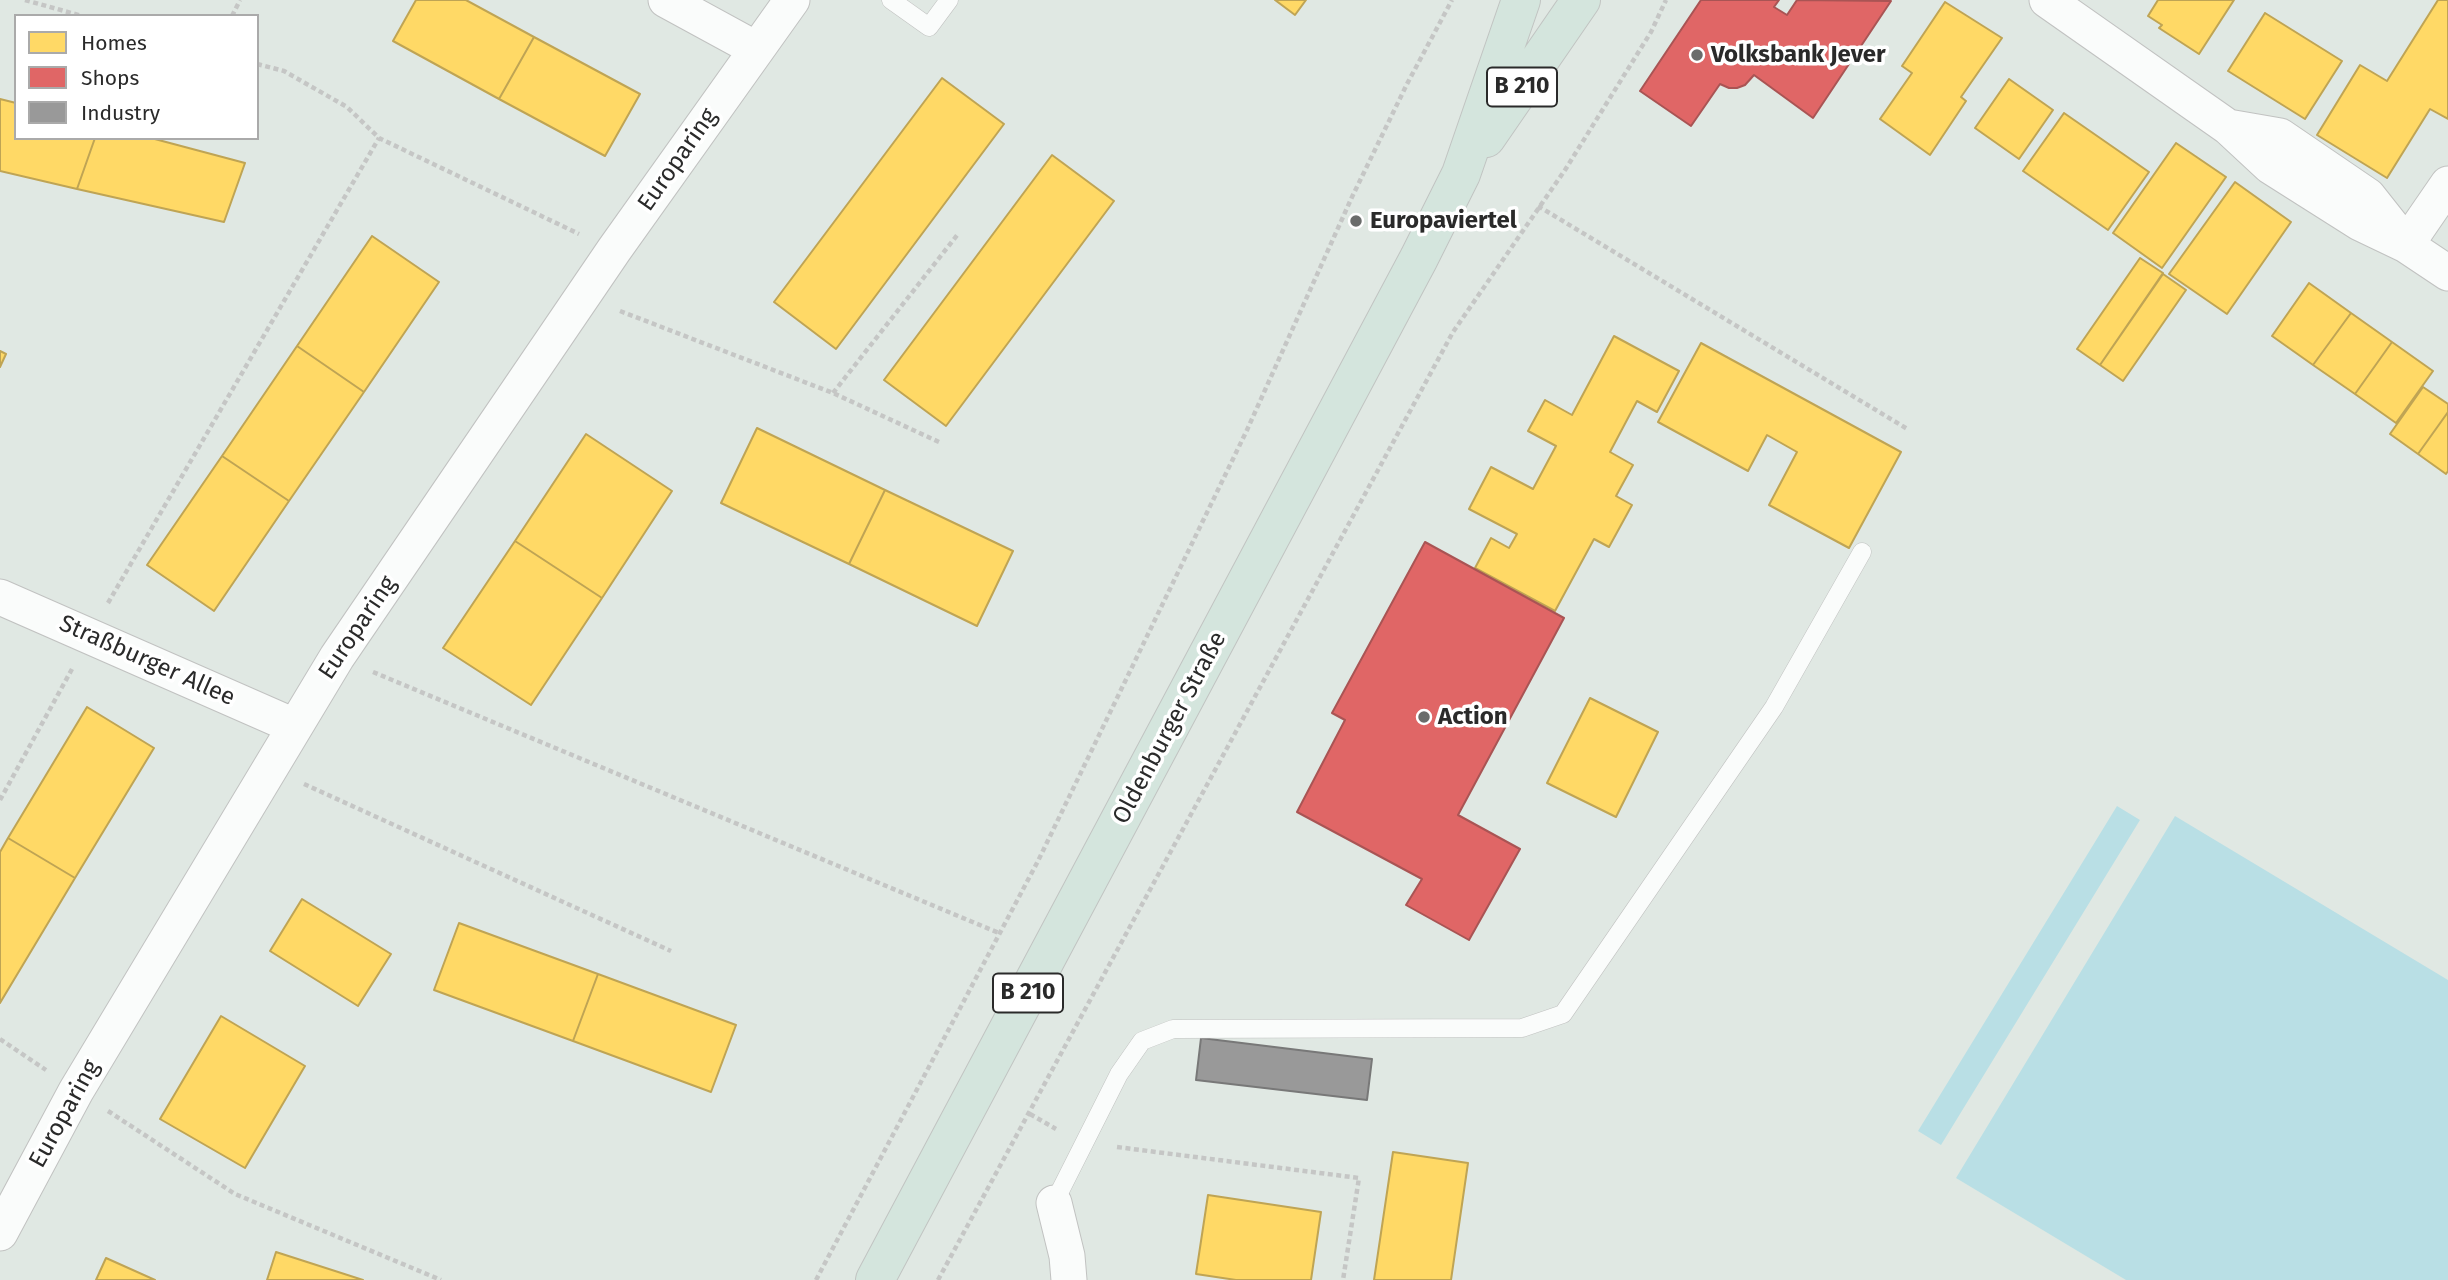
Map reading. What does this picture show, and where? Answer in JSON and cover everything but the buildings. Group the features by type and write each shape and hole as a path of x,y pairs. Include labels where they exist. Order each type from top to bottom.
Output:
{"main road":[{"name":"Oldenburger Straße","path":"875,1280 1413,270 1461,174 1521,0"},
{"name":"Oldenburger Straße","path":"1461,174 1581,0"}],"street":[{"path":"666,0 756,49"},
{"name":"Europaring","path":"0,1233 76,1091 337,657 614,250 792,0"},
{"path":"2047,0 2228,127 2280,136 2368,196 2406,244 2448,272"},
{"path":"2406,244 2448,184"},
{"name":"Straßburger Allee","path":"0,597 294,726"},
{"path":"1054,1203 1067,1256 1069,1280"}],"lane":[{"path":"891,0 929,27 948,0"},
{"path":"1054,1203 1119,1074 1142,1041 1173,1029 1522,1028 1563,1014 1774,707 1862,552"}],"path":[{"path":"25,0 75,14"},
{"path":"816,1280 1038,861 1247,430 1352,197 1407,84 1452,0"},
{"path":"938,1280 1453,332 1564,170 1651,32 1666,0"},
{"path":"259,65 284,71 346,107 379,138 614,250"},
{"path":"0,800 90,635 379,138"},
{"path":"1538,206 1909,430"},
{"path":"833,393 958,234"},
{"path":"583,297 833,393 939,442"},
{"path":"337,657 999,933"},
{"path":"268,768 671,951"},
{"path":"0,1039 235,1194 441,1280"},
{"path":"1084,1145 1359,1178 1343,1280"}],"shaded area":[{"path":"2117,806 2140,820 1941,1145 1918,1131"},
{"path":"2175,816 2448,980 2448,1280 2126,1280 1956,1178"}],"place":[{"name":"Volksbank Jever","path":"1697,55"},
{"name":"Europaviertel","path":"1356,221"},
{"name":"Action","path":"1424,717"}]}
